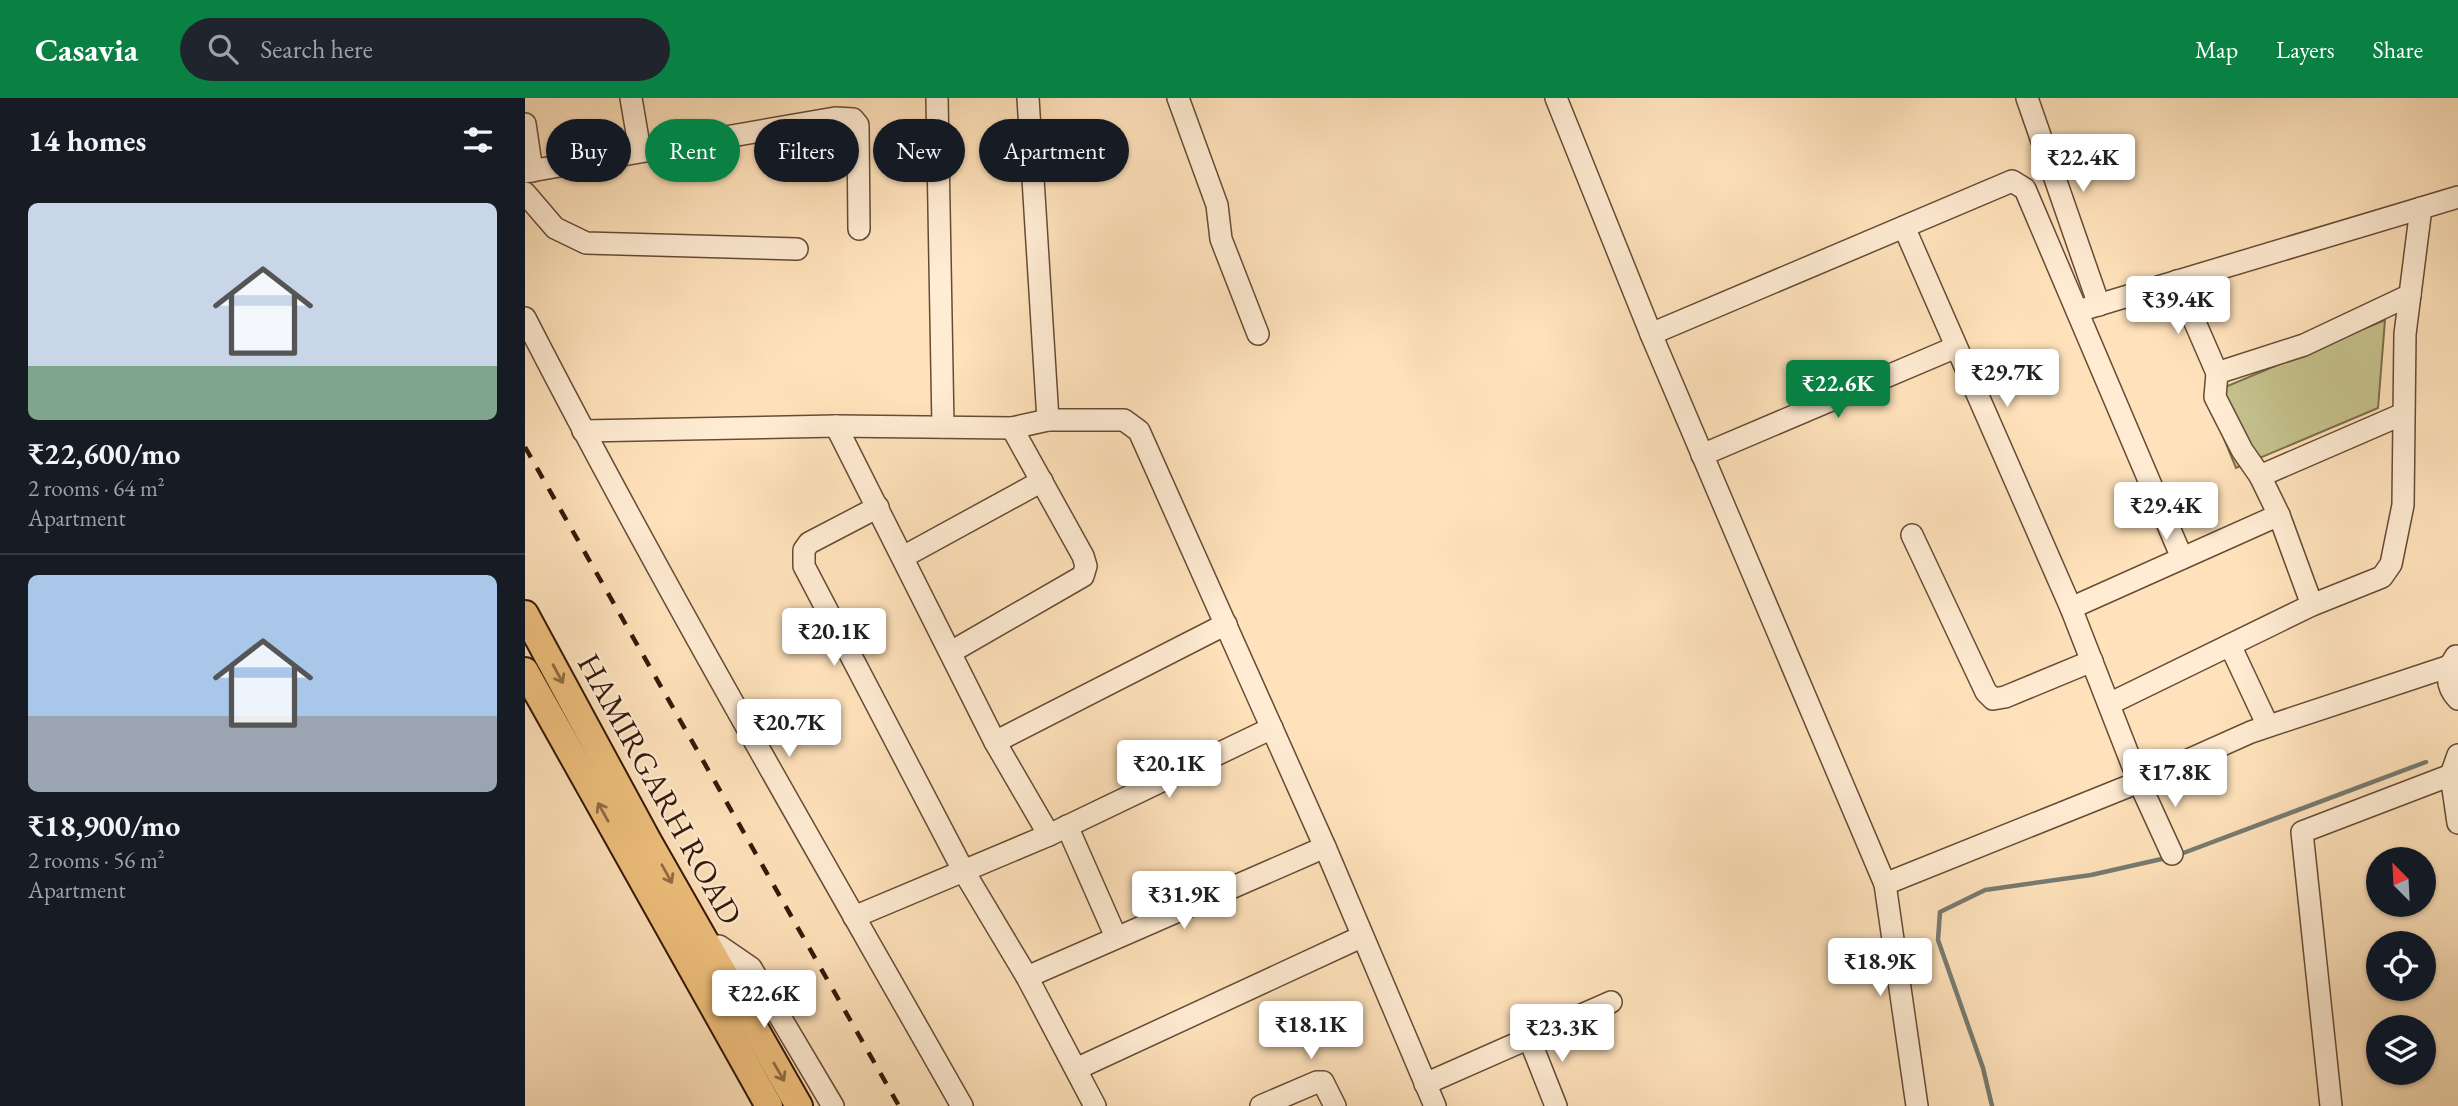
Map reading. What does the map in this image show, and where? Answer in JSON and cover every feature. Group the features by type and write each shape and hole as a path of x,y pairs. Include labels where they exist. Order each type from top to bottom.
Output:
{"main road":[{"name":"HAMIRGARH ROAD","path":"525,614 697,953 769,1106"},
{"name":"HAMIRGARH ROAD","path":"525,671 697,953 799,1106"}],"street":[{"path":"631,98 640,151"},
{"path":"937,98 943,427"},
{"path":"1028,98 1048,420"},
{"path":"1178,98 1217,205 1221,239 1258,334"},
{"path":"1556,98 1651,334 1885,884 1917,1106"},
{"path":"2027,98 2099,305"},
{"path":"525,124 529,171 835,118 853,119 858,125 859,229"},
{"path":"1651,334 2012,181 2025,189 2182,558"},
{"path":"525,193 555,228 586,243 797,249"},
{"path":"2078,311 2458,197"},
{"path":"2109,704 2312,605 2382,577 2391,564 2403,505 2405,334 2421,208"},
{"path":"1904,227 2071,608 2139,782 2172,854"},
{"path":"2177,281 2217,373 2215,397 2279,515 2312,605"},
{"path":"2217,373 2304,345 2410,295"},
{"path":"525,318 583,431 962,1106"},
{"path":"1702,455 1956,347"},
{"path":"2260,476 2403,414"},
{"path":"583,431 836,426 1012,428 1048,420 1124,420 1143,435 1325,847 1435,1106"},
{"path":"836,426 995,742 1058,830 1116,937"},
{"path":"951,652 1083,576 1086,566 1012,428"},
{"path":"903,557 1042,481"},
{"path":"878,507 809,543 804,550 804,566 963,870 1027,977 1095,1106"},
{"path":"2071,608 2279,515"},
{"path":"1912,535 1986,692 1993,699 2005,697 2092,661"},
{"path":"995,742 1226,624"},
{"path":"2230,645 2268,726"},
{"path":"1885,884 2139,782 2268,726 2454,660"},
{"path":"2454,660 2449,687 2458,699"},
{"path":"855,917 1058,830 1272,728"},
{"path":"2458,755 2451,775 2458,823"},
{"path":"2330,1106 2302,832 2451,775"},
{"path":"1027,977 1325,847"},
{"path":"1076,1069 1361,937"},
{"path":"697,953 719,946 751,968 833,1106"},
{"path":"1425,1084 1611,1002"},
{"path":"1529,1038 1556,1106"},
{"path":"1261,1106 1317,1082 1323,1082 1329,1089 1335,1106"}],"shaded area":[{"path":"2385,320 2378,408 2236,468 2206,395"}],"waterway":[{"path":"2178,855 2426,762"},
{"path":"1992,1106 1983,1068 1938,940 1940,912 1985,890 2091,875 2166,858"}],"railway":[{"path":"525,447 899,1106"}]}
